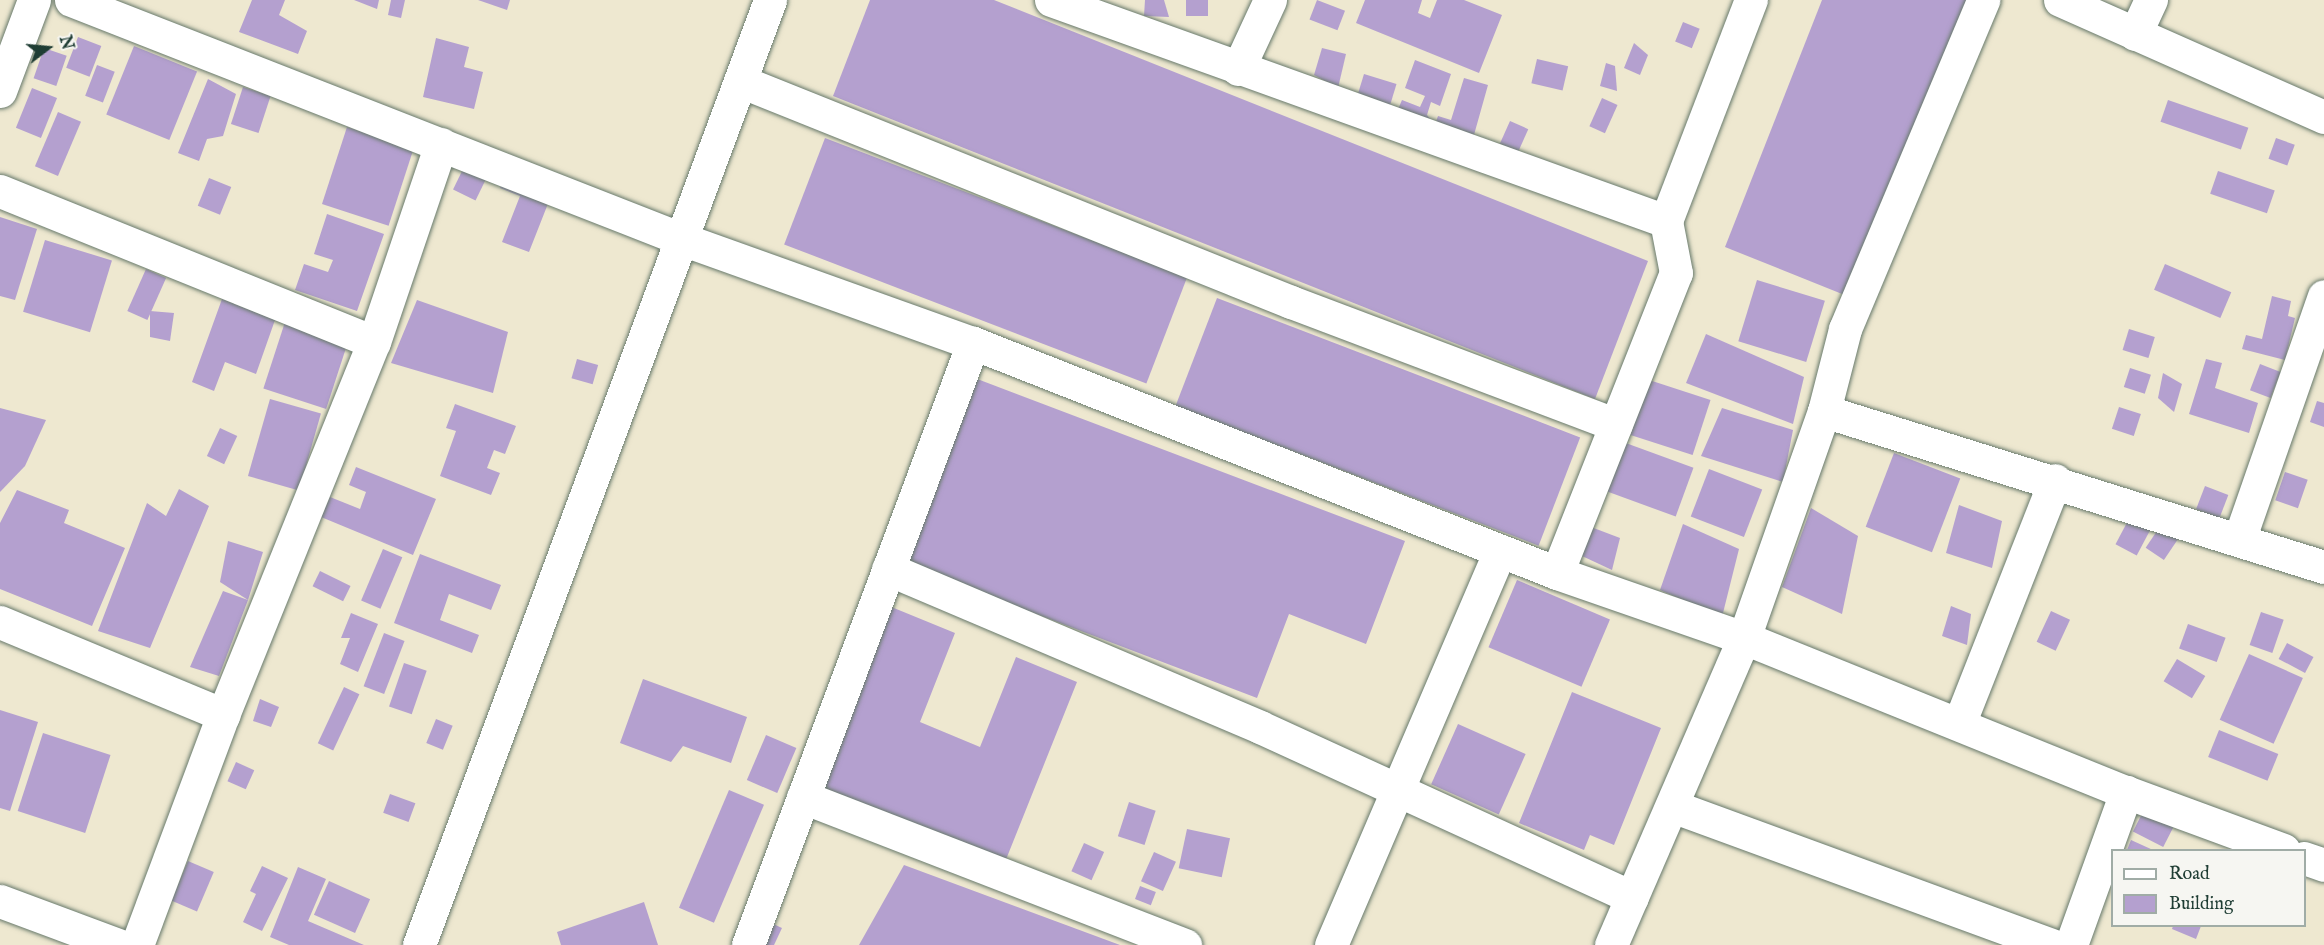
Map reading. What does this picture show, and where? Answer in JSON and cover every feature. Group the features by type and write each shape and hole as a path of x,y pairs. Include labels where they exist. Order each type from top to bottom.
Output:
{"street":[{"path":"0,91 34,0"},
{"path":"70,0 679,238 973,343 1557,573 1744,638 2126,792 2281,849"},
{"path":"419,945 679,238 770,0"},
{"path":"1051,0 1666,221"},
{"path":"1238,69 1270,0"},
{"path":"1557,573 1676,273 1666,221 1751,0"},
{"path":"1611,945 1744,638 1824,411 1845,329 1983,0"},
{"path":"2060,0 2324,117"},
{"path":"2135,34 2151,0"},
{"path":"740,81 1291,302 1616,425"},
{"path":"137,945 223,715 374,342 441,144"},
{"path":"0,191 374,342"},
{"path":"2239,540 2324,296"},
{"path":"748,945 973,343"},
{"path":"1824,411 2055,480 2324,567"},
{"path":"1959,724 2055,480"},
{"path":"1331,945 1500,550"},
{"path":"888,569 1260,727 1396,793 1632,897"},
{"path":"0,622 223,715"},
{"path":"2071,945 2126,792"},
{"path":"803,797 1185,945"},
{"path":"1672,806 2052,945"},
{"path":"2306,859 2324,866"},
{"path":"0,902 118,945"}],"building":[{"path":"252,0 285,0 279,15 307,31 298,54 239,32"},
{"path":"354,0 379,0 377,9"},
{"path":"391,0 405,0 401,18 388,15"},
{"path":"478,0 510,0 507,10"},
{"path":"870,0 994,0 1648,261 1595,399 833,96"},
{"path":"1145,0 1164,0 1169,17 1144,16"},
{"path":"1186,0 1208,0 1208,16 1186,16"},
{"path":"1317,0 1345,11 1337,30 1309,20"},
{"path":"1365,0 1422,0 1418,13 1430,18 1437,0 1464,0 1502,15 1479,73 1356,23"},
{"path":"1822,0 1976,0 1857,300 1725,247"},
{"path":"1683,22 1700,29 1692,48 1675,41"},
{"path":"78,37 101,46 90,77 66,68"},
{"path":"436,38 469,47 464,67 483,72 474,109 423,97"},
{"path":"1634,43 1648,55 1640,75 1624,68"},
{"path":"134,46 197,71 169,140 106,115"},
{"path":"44,48 67,56 56,86 34,78"},
{"path":"1322,48 1346,54 1338,88 1314,75"},
{"path":"1537,59 1568,66 1563,91 1531,83"},
{"path":"1415,60 1451,74 1440,106 1431,102 1427,115 1431,120 1396,114 1402,100 1420,107 1425,96 1405,88"},
{"path":"1606,63 1615,66 1617,91 1600,86"},
{"path":"97,65 115,72 103,103 85,96"},
{"path":"1364,74 1397,84 1388,111 1356,101"},
{"path":"1464,78 1488,85 1472,142 1433,130 1438,116 1451,120"},
{"path":"208,79 236,94 223,136 207,139 199,161 178,153"},
{"path":"243,87 271,96 259,133 231,124"},
{"path":"32,88 57,98 41,138 16,128"},
{"path":"1602,98 1618,105 1605,133 1589,126"},
{"path":"2168,100 2248,128 2241,149 2161,122"},
{"path":"58,112 81,122 58,176 35,166"},
{"path":"1510,121 1528,129 1518,152 1500,144"},
{"path":"347,127 414,149 389,226 322,204"},
{"path":"825,138 1187,277 1146,383 784,244"},
{"path":"2276,138 2295,145 2287,166 2268,159"},
{"path":"464,167 486,178 476,200 453,189"},
{"path":"2218,171 2275,191 2267,213 2210,194"},
{"path":"504,177 551,196 529,252 502,242 520,196 500,188"},
{"path":"209,178 231,187 220,215 198,206"},
{"path":"327,214 384,234 357,311 295,290 304,264 328,272 333,260 314,254"},
{"path":"0,217 37,229 15,300 0,296"},
{"path":"45,240 112,260 90,332 23,312"},
{"path":"2165,264 2231,292 2220,318 2154,290"},
{"path":"146,269 166,278 147,320 127,311"},
{"path":"1757,280 1825,301 1806,362 1738,341"},
{"path":"2272,296 2291,301 2288,316 2295,318 2285,360 2242,349 2246,335 2262,339"},
{"path":"1217,298 1580,437 1539,546 1175,406"},
{"path":"222,299 275,320 256,374 225,362 214,391 192,382"},
{"path":"417,300 508,332 493,393 391,363"},
{"path":"150,311 174,313 170,341 150,337"},
{"path":"285,322 348,342 326,409 263,389"},
{"path":"2129,329 2155,337 2148,358 2123,350"},
{"path":"1706,334 1804,377 1793,424 1686,383"},
{"path":"577,359 598,365 593,384 571,378"},
{"path":"2206,359 2222,363 2215,388 2258,403 2249,433 2189,414"},
{"path":"2260,364 2281,372 2271,398 2250,390"},
{"path":"2130,368 2151,375 2145,394 2124,387"},
{"path":"2163,373 2182,384 2174,412 2158,398"},
{"path":"972,377 1405,541 1366,644 1289,614 1257,698 902,563"},
{"path":"1643,378 1711,400 1693,455 1625,433"},
{"path":"270,399 321,414 299,491 248,476"},
{"path":"2317,401 2324,403 2324,427 2310,422"},
{"path":"455,404 516,426 505,454 494,450 487,468 500,473 491,495 440,476 456,431 446,428"},
{"path":"2119,407 2141,414 2134,436 2112,429"},
{"path":"0,408 46,420 25,466 0,492"},
{"path":"1722,408 1793,430 1783,482 1701,456"},
{"path":"220,428 237,436 224,464 207,456"},
{"path":"1623,442 1693,468 1676,517 1605,491"},
{"path":"1894,453 1960,478 1932,552 1866,527"},
{"path":"356,467 436,499 413,555 321,517 330,497 360,509 366,492 349,485"},
{"path":"1709,469 1762,489 1744,537 1691,517"},
{"path":"2285,472 2308,480 2298,508 2275,500"},
{"path":"2205,486 2228,495 2219,518 2196,509"},
{"path":"179,489 209,506 150,648 98,631 147,503 166,516"},
{"path":"17,490 69,510 64,523 125,548 92,626 0,589 0,523"},
{"path":"1959,505 2002,521 1992,568 1946,553"},
{"path":"1811,508 1858,536 1842,614 1782,587"},
{"path":"2131,515 2152,526 2137,555 2116,544"},
{"path":"2163,522 2181,534 2164,560 2146,548"},
{"path":"1683,524 1739,549 1722,617 1660,590"},
{"path":"1591,527 1620,538 1612,570 1582,556"},
{"path":"228,541 263,552 248,600 220,582"},
{"path":"383,549 402,557 380,609 361,601"},
{"path":"420,554 501,585 491,610 449,594 440,620 479,635 472,653 394,623"},
{"path":"320,571 351,586 343,601 313,586"},
{"path":"1517,580 1610,619 1581,687 1488,647"},
{"path":"223,591 248,600 219,676 190,667"},
{"path":"889,606 955,633 920,722 980,747 1016,657 1077,682 1005,862 816,786"},
{"path":"1951,606 1971,614 1967,645 1942,636"},
{"path":"2051,611 2070,620 2056,651 2037,642"},
{"path":"2261,612 2284,620 2272,653 2250,645"},
{"path":"351,613 378,624 358,672 340,664 350,638 341,638"},
{"path":"2188,624 2226,638 2217,662 2179,648"},
{"path":"384,633 405,641 384,694 364,686"},
{"path":"2287,643 2313,657 2305,673 2279,659"},
{"path":"2249,654 2303,678 2274,744 2220,720"},
{"path":"2177,659 2205,676 2192,698 2164,681"},
{"path":"404,663 427,671 412,714 389,706"},
{"path":"643,679 747,717 731,763 683,746 671,762 620,743"},
{"path":"344,687 359,694 333,750 318,743"},
{"path":"1572,692 1661,728 1614,845 1590,835 1584,850 1519,823"},
{"path":"260,699 279,707 271,727 253,721"},
{"path":"0,710 38,722 10,811 0,808"},
{"path":"436,719 453,726 443,750 426,743"},
{"path":"1458,724 1526,754 1499,814 1431,784"},
{"path":"2219,730 2278,754 2267,781 2208,757"},
{"path":"43,733 111,755 85,833 18,811"},
{"path":"766,735 796,748 777,793 747,780"},
{"path":"236,762 254,770 246,789 227,781"},
{"path":"729,790 764,805 714,923 679,908"},
{"path":"390,794 415,803 409,822 383,813"},
{"path":"1129,802 1156,811 1145,845 1118,836"},
{"path":"2147,804 2177,819 2163,847 2133,832"},
{"path":"1187,829 1230,838 1222,877 1179,868"},
{"path":"2131,840 2151,849 2127,849"},
{"path":"1084,843 1104,852 1091,880 1071,871"},
{"path":"1154,852 1176,862 1163,891 1141,881"},
{"path":"188,861 214,872 197,912 171,901"},
{"path":"904,865 1120,945 859,945"},
{"path":"262,866 288,878 262,931 243,922 256,894 250,891"},
{"path":"298,867 326,879 308,921 364,945 289,945 270,937"},
{"path":"329,881 370,899 355,933 314,915"},
{"path":"1140,886 1156,892 1151,905 1135,899"},
{"path":"644,902 658,945 561,945 557,932"},
{"path":"769,922 782,928 774,945 759,945"},
{"path":"2173,927 2201,927 2196,939 2172,929"}]}
